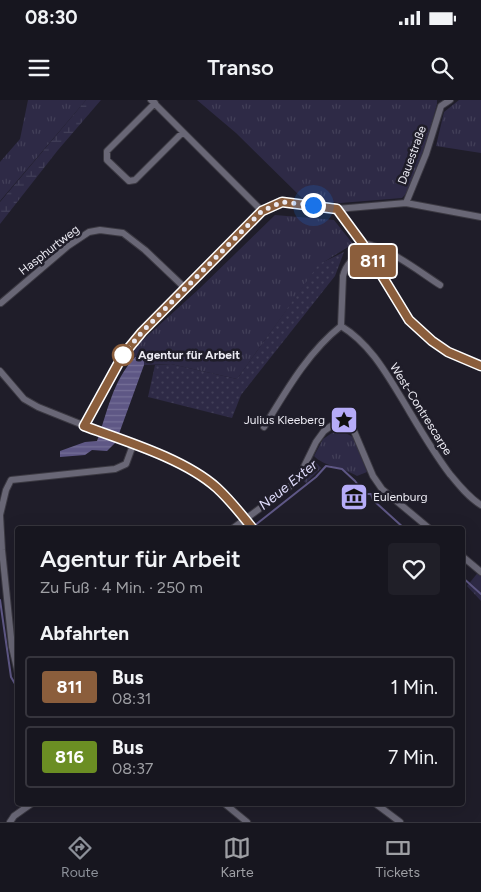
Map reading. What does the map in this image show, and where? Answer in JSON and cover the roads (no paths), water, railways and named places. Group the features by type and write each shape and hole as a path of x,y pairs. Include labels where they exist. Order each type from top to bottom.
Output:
{"street":[{"name":"Dauestraße","path":"87,428 123,355 142,332 262,211 282,202 337,209 406,203 426,154 440,103 450,100"},
{"path":"183,132 135,180 129,181 107,160 107,151 153,102 183,132 262,211"},
{"path":"406,203 481,217"},
{"path":"337,209 364,246 409,320 432,341 448,352 481,366"},
{"name":"Hasphurtweg","path":"1,303 68,246 89,232 100,230 124,233 185,288"},
{"path":"264,427 288,387 307,362 327,337 341,326 345,268 364,246 375,245 440,285"},
{"name":"West-Contrescarpe","path":"341,326 352,333 378,360 437,456 456,481 474,501 481,505"},
{"path":"0,371 24,399 49,413 172,460 195,472 217,488 250,525 297,480 316,442 324,431 332,426 348,426 354,431 373,476 382,489 426,526"},
{"path":"15,660 12,647 0,515 6,490 11,480 115,469 126,464 133,445"},
{"path":"465,559 481,572"},
{"path":"10,822 14,816 28,806"},
{"path":"227,806 247,822"},
{"path":"379,806 400,822"}],"waterway":[{"name":"Neue Exter","path":"254,526 316,477 326,466 342,469 365,494 371,494 373,500 402,526"},
{"name":"Neue Exter","path":"465,580 481,594"},
{"name":"Neue Exter","path":"0,600 11,677 15,684"}],"place":[{"name":"Agentur für Arbeit","path":"123,355"},
{"name":"Julius Kleeberg","path":"344,420"},
{"name":"Eulenburg","path":"354,497"}]}
